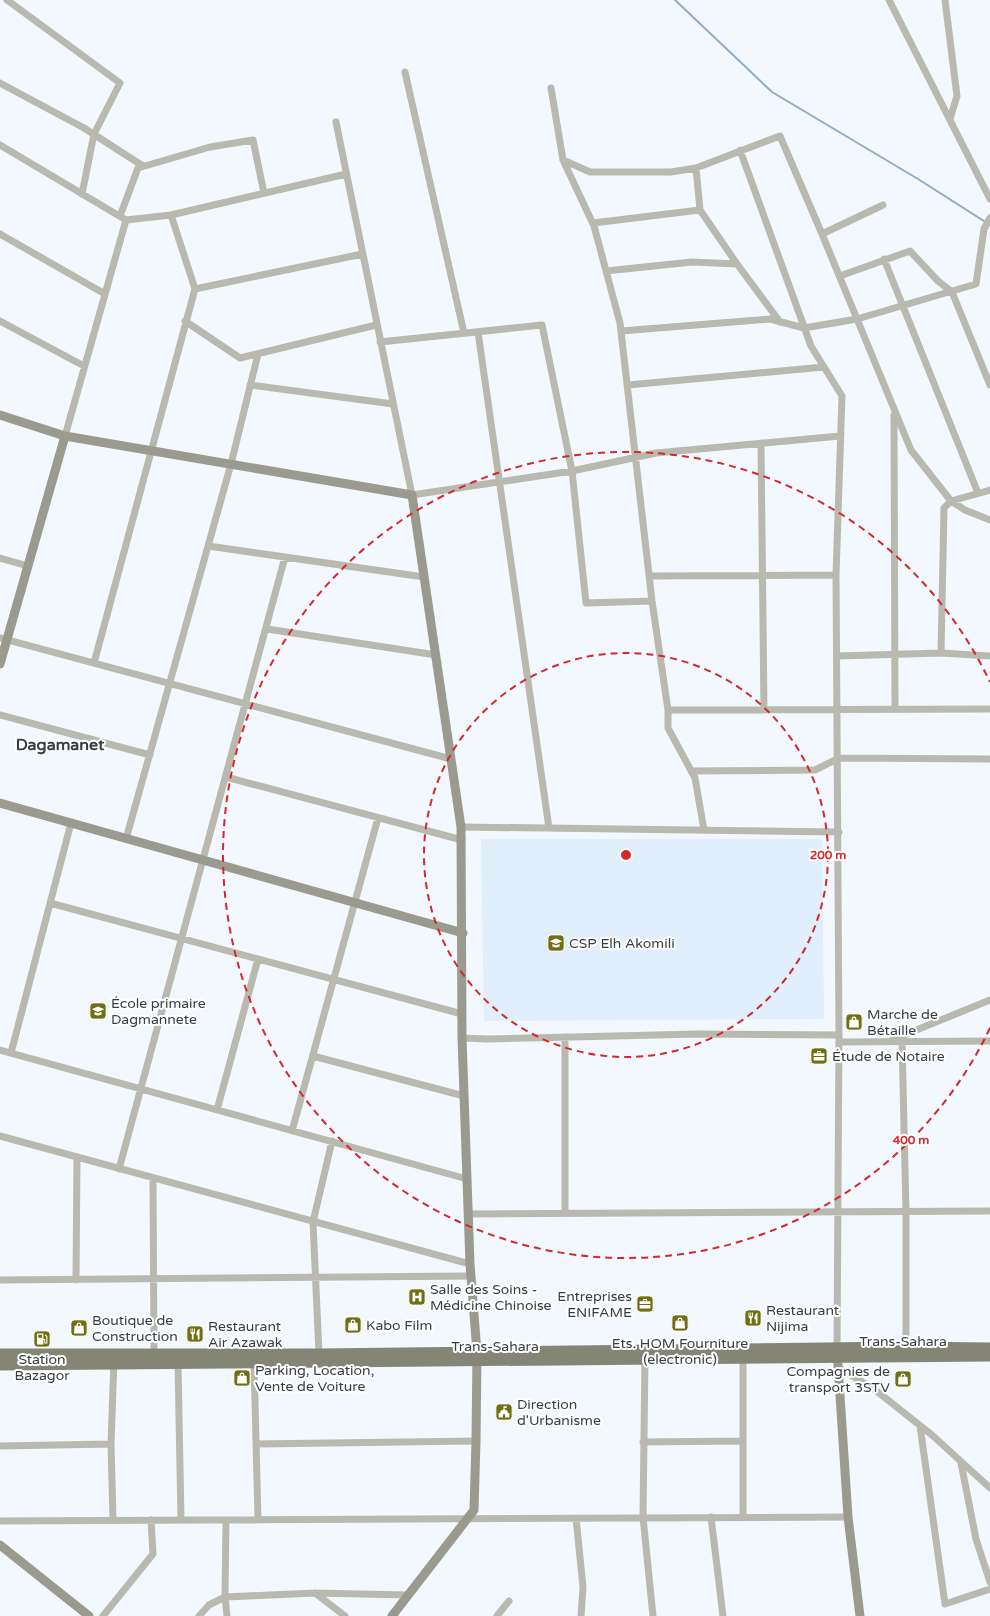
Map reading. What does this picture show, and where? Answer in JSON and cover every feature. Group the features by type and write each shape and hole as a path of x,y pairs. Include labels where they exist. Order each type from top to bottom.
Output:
{"main road":[{"name":"Trans-Sahara","path":"0,1354 178,1363 906,1351 988,1353"},
{"name":"Trans-Sahara","path":"0,1365 114,1359 154,1354 319,1354 743,1359 777,1353"}],"street":[{"path":"7,0 120,82 94,134 82,194"},
{"path":"889,0 989,195"},
{"path":"945,0 957,96 950,119"},
{"path":"406,72 464,334"},
{"path":"0,83 94,134 143,166"},
{"path":"552,88 563,160 593,223 621,331 652,601 668,710 668,728 695,778 704,830"},
{"path":"336,122 376,325 412,495 462,840 462,1038 470,1264 476,1357 474,1510 392,1616"},
{"path":"563,160 590,172 671,172 696,168 780,136 840,276 894,412 911,450 951,501 965,510 990,520"},
{"path":"0,664 3,639 28,566 105,294 123,218 138,168 210,147 253,140 264,193"},
{"path":"0,145 123,218 171,215 346,174"},
{"path":"740,150 811,346 842,396 836,575 839,832 838,1352 848,1517 860,1616"},
{"path":"696,168 700,210 737,264 780,322"},
{"path":"822,234 883,206"},
{"path":"593,223 700,210"},
{"path":"94,663 185,320 195,289 171,215"},
{"path":"621,331 770,319 804,328 857,319 952,292 976,284 984,229 990,218"},
{"path":"0,234 105,294"},
{"path":"840,276 884,259 910,251 938,281 952,292 990,385"},
{"path":"195,289 362,254"},
{"path":"884,259 978,493"},
{"path":"606,271 692,262 737,264"},
{"path":"185,320 240,358 376,325"},
{"path":"0,321 84,366"},
{"path":"380,342 542,325 572,471 586,603 652,601"},
{"path":"478,332 549,828"},
{"path":"126,839 231,464 258,354"},
{"path":"628,385 824,367"},
{"path":"250,385 393,404"},
{"path":"894,412 895,709"},
{"path":"0,415 65,436 412,495 572,471 656,453 840,436"},
{"path":"761,443 764,710"},
{"path":"941,653 944,508 951,501 990,490"},
{"path":"208,546 424,577"},
{"path":"119,1169 267,629 285,557"},
{"path":"0,558 28,566"},
{"path":"649,576 836,575"},
{"path":"267,629 436,655"},
{"path":"3,639 451,759"},
{"path":"838,656 941,653 990,656"},
{"path":"668,710 990,709"},
{"path":"0,715 150,755"},
{"path":"691,770 815,770 838,758 990,759"},
{"path":"226,777 462,840"},
{"path":"0,803 463,933"},
{"path":"292,1131 378,818"},
{"path":"11,1053 71,823"},
{"path":"461,827 839,832"},
{"path":"50,903 462,1014"},
{"path":"217,1110 258,959"},
{"path":"888,1042 990,1000"},
{"path":"462,1038 699,1034 839,1038 888,1042 990,1041"},
{"path":"565,1037 565,1214"},
{"path":"902,1042 906,1212 906,1351"},
{"path":"0,1050 467,1179"},
{"path":"313,1056 464,1096"},
{"path":"0,1136 153,1179 470,1264"},
{"path":"319,1354 314,1222 332,1141"},
{"path":"76,1280 77,1157"},
{"path":"153,1179 154,1354"},
{"path":"468,1214 990,1211"},
{"path":"0,1280 471,1276"},
{"path":"113,1520 111,1444 114,1359"},
{"path":"645,1359 643,1517 653,1616"},
{"path":"743,1359 743,1517"},
{"path":"254,1362 258,1520"},
{"path":"178,1363 181,1520"},
{"path":"839,1368 874,1389 920,1426 990,1488"},
{"path":"920,1426 945,1604 990,1589"},
{"path":"256,1444 476,1441"},
{"path":"643,1442 742,1441"},
{"path":"0,1446 111,1444"},
{"path":"961,1463 976,1539 990,1582"},
{"path":"711,1517 722,1616"},
{"path":"0,1521 848,1517"},
{"path":"576,1518 583,1587 581,1616"},
{"path":"103,1616 153,1554 151,1520"},
{"path":"226,1520 225,1597 227,1616"},
{"path":"0,1545 89,1616"},
{"path":"199,1616 208,1604 225,1597 315,1593 408,1595"},
{"path":"315,1593 345,1616"},
{"path":"497,1616 510,1600"}],"shaded area":[{"path":"481,839 822,839 824,1019 484,1021"}],"waterway":[{"path":"675,0 772,92 918,179 990,225"}],"place":[{"name":"CSP Elh Akomili","path":"556,943"},
{"name":"École primaire Dagmannete","path":"98,1011"},
{"name":"Marche de Bétaille","path":"854,1022"},
{"name":"Étude de Notaire","path":"819,1056"},
{"name":"Salle des Soins - Médicine Chinoise","path":"417,1297"},
{"name":"Entreprises ENIFAME","path":"645,1304"},
{"name":"Restaurant Nijima","path":"753,1318"},
{"name":"Ets. HOM Fourniture (electronic)","path":"680,1323"},
{"name":"Kabo Film","path":"353,1325"},
{"name":"Boutique de Construction","path":"79,1328"},
{"name":"Restaurant Air Azawak","path":"195,1334"},
{"name":"Station Bazagor","path":"42,1339"},
{"name":"Parking, Location, Vente de Voiture","path":"242,1378"},
{"name":"Compagnies de transport 3STV","path":"903,1379"},
{"name":"Direction d'Urbanisme","path":"504,1412"}],"district":[{"name":"Dagamanet","path":"60,744"}]}
